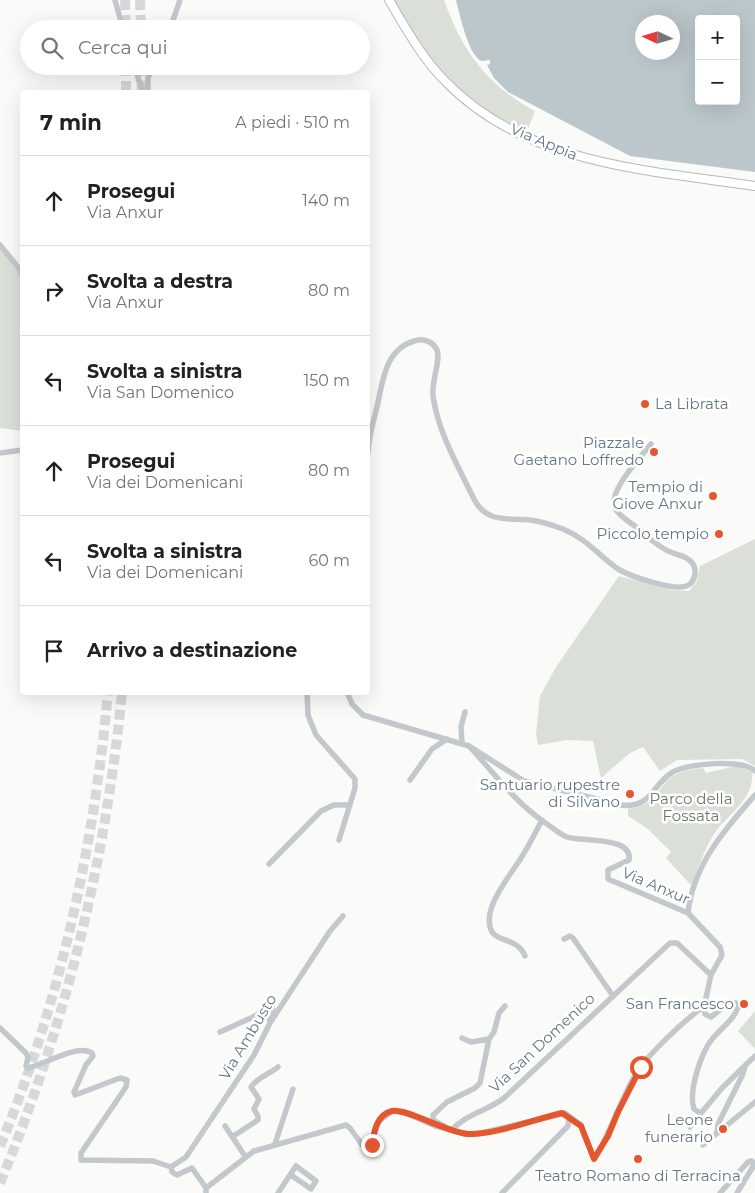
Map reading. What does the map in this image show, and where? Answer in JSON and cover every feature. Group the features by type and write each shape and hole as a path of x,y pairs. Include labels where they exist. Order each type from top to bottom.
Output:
{"main road":[{"name":"Via Appia","path":"389,0 444,81 476,108 513,130 602,164 755,186"}],"street":[{"path":"115,0 121,20"},
{"path":"173,20 180,0"},
{"path":"137,75 142,90"},
{"path":"148,90 149,75"},
{"path":"0,245 20,268"},
{"path":"370,441 381,381 388,362 411,343 421,340 428,341 438,353 432,388 438,421 474,499 481,510 497,519 534,521 560,528 589,543 621,570 664,585 682,587 689,585 694,578 694,568 691,562 662,548 620,514 614,505 614,495 618,487 651,444"},
{"path":"0,453 20,449"},
{"path":"306,695 308,716 316,735 355,779 350,805 339,840"},
{"path":"348,695 352,704 363,715 462,743 524,781 625,805 638,804 648,798 666,776 679,769 733,763 746,765 755,771"},
{"path":"462,743 461,727 464,712"},
{"path":"410,780 432,749 446,739"},
{"name":"Via Anxur","path":"469,746 512,795 542,820 570,838 599,840 626,849 629,854 629,860 608,870 608,879 688,913 722,950 722,957 711,975 704,1007"},
{"path":"688,913 693,892 713,846 755,795"},
{"path":"269,864 321,811 336,805 350,805"},
{"path":"525,956 518,945 494,934 490,926 490,917 496,897 542,820"},
{"name":"Via Ambusto","path":"171,1167 186,1157 254,1055 266,1029 330,931 343,916"},
{"path":"564,939 570,936 573,938 613,996"},
{"name":"Via San Domenico","path":"450,1129 490,1108 504,1098 673,941 679,944 711,975"},
{"path":"0,1028 26,1053 28,1059 26,1066 28,1068 75,1052 87,1050 92,1053 93,1056 86,1065 74,1092 75,1096 120,1078 127,1080 126,1087 81,1153 81,1160 154,1161 171,1167 172,1172 176,1175 193,1168 206,1190 245,1156 275,1144 346,1126 350,1128 363,1146 368,1148 372,1145 374,1129 379,1121 392,1111 404,1112 439,1127 467,1134 477,1134 562,1113 581,1126 594,1159 608,1136 637,1072 690,1017 704,1007 705,1014 711,1017 729,1003 736,1003 738,1007 734,1015 712,1039 702,1058 692,1100 697,1117"},
{"path":"220,1032 253,1017 271,1006 273,1010 266,1029"},
{"path":"450,1129 433,1120 433,1116 447,1102 479,1085 484,1072 489,1040 494,1032 499,1013 505,1006"},
{"path":"462,1038 473,1042 489,1040"},
{"path":"690,1127 697,1117 755,1056"},
{"path":"717,1132 746,1064"},
{"path":"232,1137 258,1120 254,1109 259,1099 251,1087 255,1081 268,1075 278,1067"},
{"path":"275,1144 293,1089"},
{"path":"703,1146 717,1132 755,1102"},
{"path":"502,1193 568,1126 568,1117"},
{"path":"225,1126 245,1156"},
{"path":"720,1193 752,1160 754,1166 737,1193"},
{"path":"278,1193 291,1174"}],"green space":[{"path":"393,0 444,0 459,35 478,65 503,90 535,111 527,131 479,107 453,85 430,58"},
{"path":"0,248 20,271 20,431 0,428"},
{"path":"755,539 755,766 742,759 677,760 660,771 643,747 630,753 601,778 593,741 567,740 538,745 536,734 540,696 556,667 619,576 671,590 689,591 697,581 700,566"},
{"name":"Parco della Fossata","path":"732,767 741,767 752,772 752,783 749,792 738,808 711,839 691,885 666,858 671,852 648,829 628,816 628,809 647,803 666,782 679,773 703,768 706,773"},
{"path":"755,1011 755,1049 738,1031"}],"shaded area":[{"path":"456,0 755,0 755,172 630,156 508,92 494,78 487,65 490,64 490,60 482,61 477,58 465,34"}],"tunnel":[{"path":"125,0 126,20"},
{"path":"140,0 141,20"},
{"path":"126,75 126,90"},
{"path":"141,75 142,90"},
{"path":"0,1146 40,1037 71,924 94,808 108,695"},
{"path":"0,1183 44,1064 63,1004 79,942 94,880 105,818 122,695"}],"place":[{"name":"La Librata","path":"645,404"},
{"name":"Piazzale Gaetano Loffredo","path":"654,452"},
{"name":"Tempio di Giove Anxur","path":"713,496"},
{"name":"Piccolo tempio","path":"719,534"},
{"name":"Santuario rupestre di Silvano","path":"630,794"},
{"name":"San Francesco","path":"744,1004"},
{"name":"Leone funerario","path":"723,1129"},
{"name":"Teatro Romano di Terracina","path":"638,1159"}],"route":[{"path":"372,1145 376,1124 380,1118 392,1111 404,1112 439,1127 467,1134 482,1133 565,1113 568,1117 576,1120 581,1126 594,1159 608,1136 636,1073 641,1067"}]}
